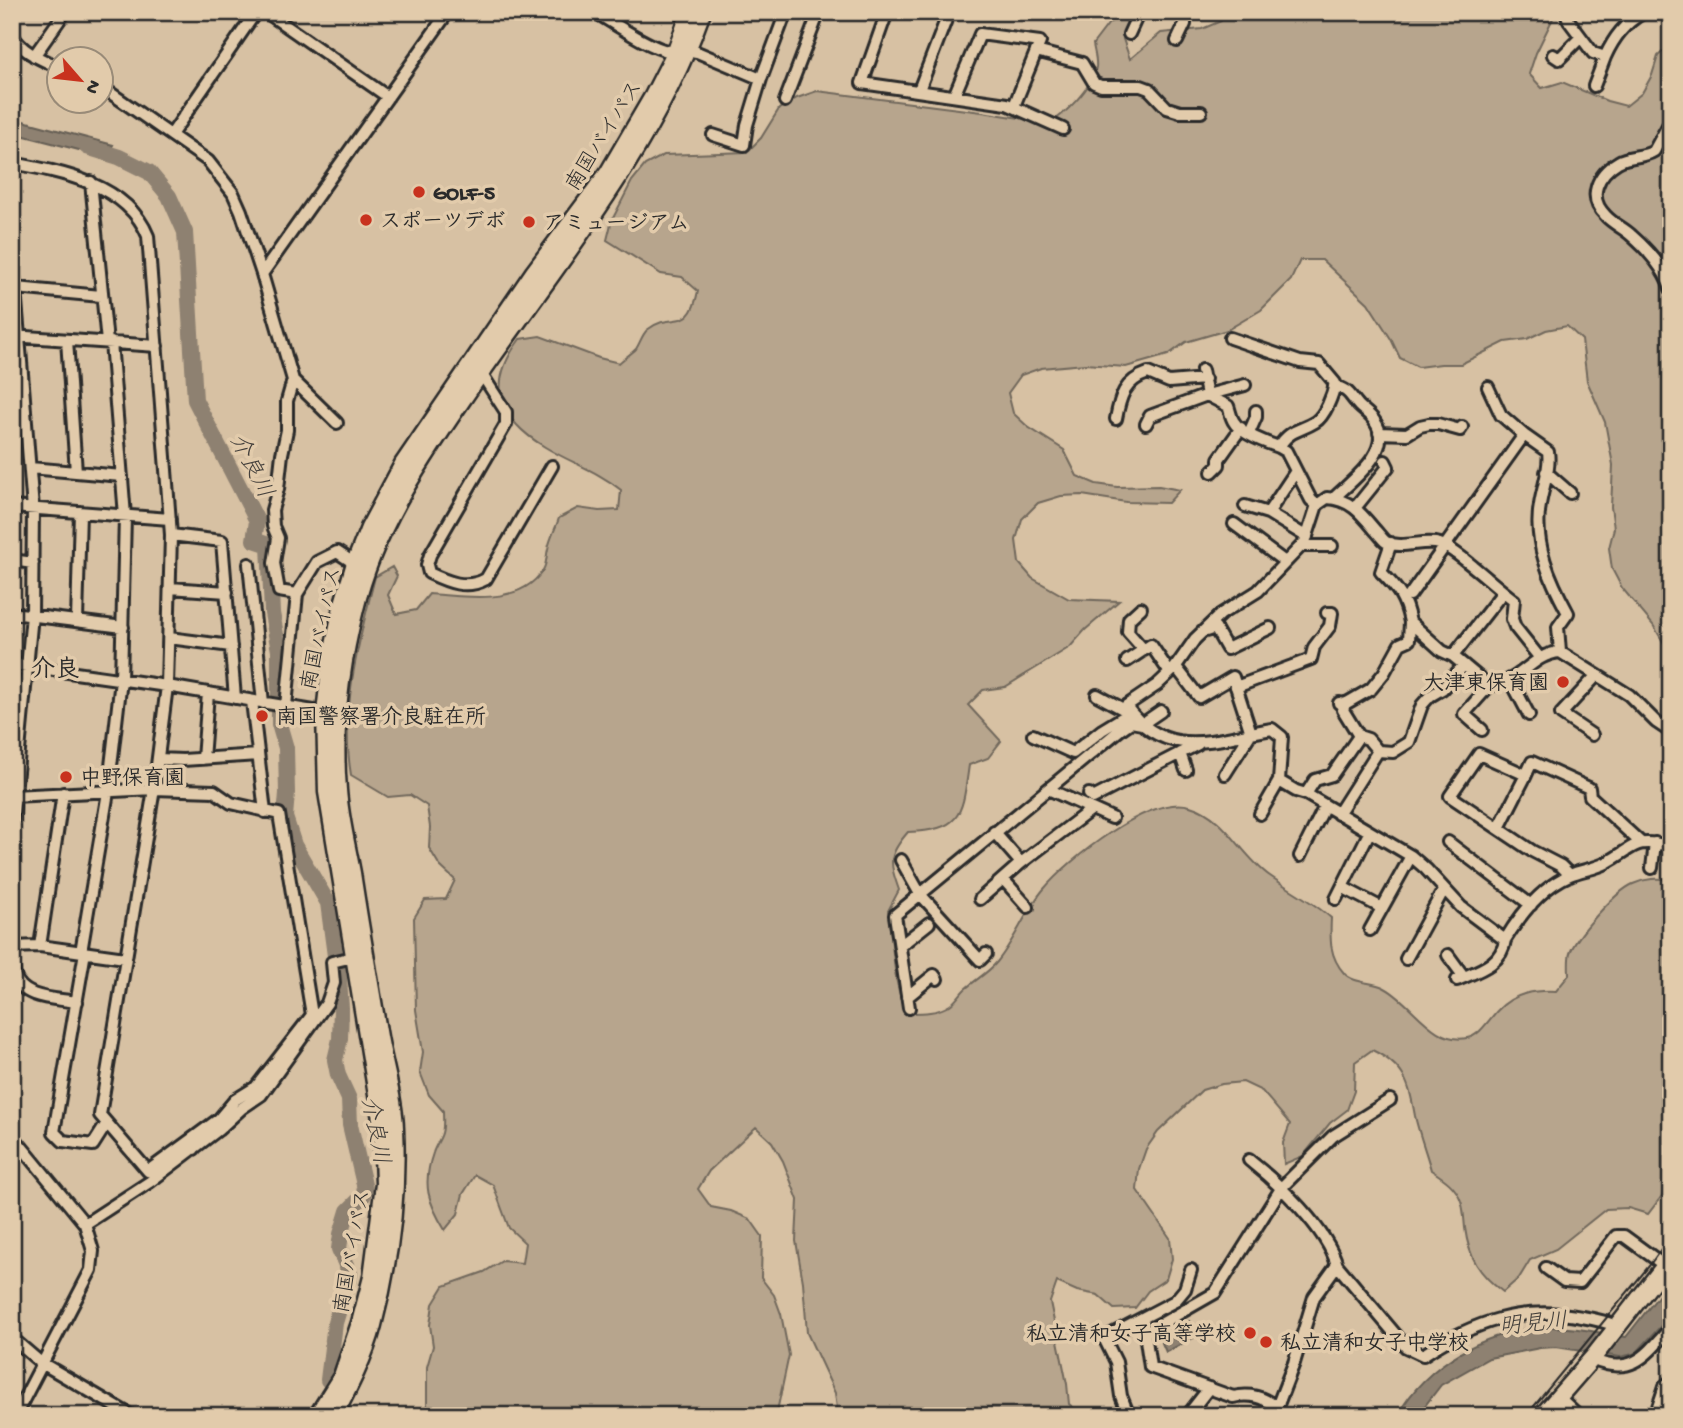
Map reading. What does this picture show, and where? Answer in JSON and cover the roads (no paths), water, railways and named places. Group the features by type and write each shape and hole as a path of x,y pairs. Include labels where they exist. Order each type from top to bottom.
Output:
{"highway":[{"name":"南国バイパス","path":"682,50 690,12"},
{"name":"南国バイパス","path":"317,1416 342,1376 360,1323 372,1277 384,1184 382,1125 327,792 331,660 377,511 403,464 477,368 534,272 608,173 702,12"},
{"name":"南国バイパス","path":"331,714 338,793 395,1124 396,1184 390,1244 373,1327 334,1416"},
{"path":"1542,1416 1616,1330 1668,1262"}],"street":[{"path":"34,56 65,12"},
{"path":"171,135 256,12"},
{"path":"266,12 388,97"},
{"path":"262,274 448,12"},
{"path":"595,12 651,44 669,51 682,50 761,79"},
{"path":"713,135 744,145 761,79 786,12"},
{"path":"785,101 819,12"},
{"path":"887,12 862,83 1014,106 1063,129"},
{"path":"919,90 949,12"},
{"path":"1129,34 1139,12"},
{"path":"1177,41 1185,24 1186,12"},
{"path":"1566,12 1569,21 1593,53 1605,57"},
{"path":"1594,86 1611,43 1625,25 1644,12"},
{"path":"954,96 980,34 1040,42 1014,106"},
{"path":"12,35 18,44 46,62"},
{"path":"1553,55 1559,59 1581,37"},
{"path":"1036,51 1082,63 1094,83 1101,86 1141,86 1149,89 1167,108 1201,113"},
{"path":"116,97 208,161 233,193 262,274 293,380 337,423"},
{"path":"1671,120 1654,151 1619,161 1604,172 1595,191 1595,198 1604,215 1633,236 1662,269 1671,289"},
{"path":"12,163 91,182 131,208 145,229 151,252 172,535 167,686 154,789 100,1115 148,1171 192,1145 261,1095 327,1003 334,983 332,961 353,957"},
{"path":"91,182 125,516 121,680 108,792 54,1132 63,1141 93,1145 107,1124"},
{"path":"12,251 16,337 33,509 32,615 18,719 12,824"},
{"path":"14,285 102,296"},
{"path":"16,337 157,346"},
{"path":"1230,338 1300,362 1319,364 1335,383 1318,420 1294,430 1284,438 1279,447"},
{"path":"67,340 76,472"},
{"path":"477,368 506,412 506,424 430,555 427,565 429,573 463,585 486,579 552,466"},
{"path":"1116,419 1122,392 1137,377 1147,373 1169,382 1204,374 1207,395"},
{"path":"293,380 287,401 288,430 272,510 273,526 278,538 274,563 279,591 297,594"},
{"path":"1146,424 1150,416 1207,395 1245,385"},
{"path":"1334,498 1376,454 1379,445 1377,424 1357,405 1347,389 1335,386"},
{"path":"1488,387 1501,415 1548,452 1537,528 1541,551 1567,613 1558,627 1560,652"},
{"path":"1207,395 1228,406 1233,422 1245,431 1286,451 1311,500 1317,505"},
{"path":"1212,472 1256,417 1256,411"},
{"path":"1379,433 1407,434 1429,424 1460,430 1462,427"},
{"path":"1410,595 1524,435"},
{"path":"1355,508 1388,467 1385,461"},
{"path":"30,468 122,476"},
{"path":"1268,513 1296,471"},
{"path":"1546,472 1570,493"},
{"path":"1033,735 1073,753 1102,730 1125,707 1157,685 1173,670 1221,614 1258,591 1304,541 1317,505 1327,498 1351,503 1385,541 1399,545 1422,542 1444,545 1514,600 1511,619 1539,657"},
{"path":"1245,506 1268,513 1304,541 1332,546"},
{"path":"12,507 170,519"},
{"path":"77,621 80,512"},
{"path":"1234,524 1285,562"},
{"path":"172,535 222,541 235,698"},
{"path":"1391,543 1381,572 1402,595 1410,622 1409,640 1400,644 1384,673 1371,689 1342,703 1343,710 1359,736 1368,739 1378,751 1392,752 1409,742 1422,705 1430,696 1442,690 1464,665"},
{"path":"265,812 258,755 297,594 317,562 330,554 337,552 360,567"},
{"path":"12,560 33,563"},
{"path":"249,564 271,704"},
{"path":"170,588 227,592"},
{"path":"1453,656 1503,592"},
{"path":"1141,608 1129,619 1128,632 1144,650"},
{"path":"12,613 123,627"},
{"path":"1236,687 1311,659 1314,647 1330,626 1332,613 1327,613"},
{"path":"1410,622 1489,687"},
{"path":"1203,632 1215,628 1227,649 1270,628"},
{"path":"169,638 231,646"},
{"path":"1128,661 1151,645 1199,698 1233,677 1251,733"},
{"path":"1482,730 1464,714 1489,687 1510,680 1539,657 1560,652 1629,695 1656,722 1671,732"},
{"path":"12,664 167,686 331,714"},
{"path":"1592,735 1561,713 1597,675"},
{"path":"1510,680 1529,715"},
{"path":"203,758 208,693"},
{"path":"1097,695 1125,707 1136,723"},
{"path":"937,979 934,975 908,1002 895,915 1048,789 1136,723 1161,711"},
{"path":"1102,730 1125,716 1175,741 1198,744"},
{"path":"1089,794 1093,798 1198,744 1272,729 1282,737"},
{"path":"1282,737 1294,731"},
{"path":"1225,774 1251,733"},
{"path":"1306,793 1315,780 1332,775 1359,736"},
{"path":"1260,814 1279,780 1282,737"},
{"path":"1338,814 1378,751"},
{"path":"1180,753 1186,770"},
{"path":"1526,775 1479,754 1450,796 1532,851 1561,866 1570,875"},
{"path":"158,759 258,755"},
{"path":"1499,828 1532,762 1589,788 1590,796 1640,842"},
{"path":"1279,780 1296,791 1306,793 1411,856 1461,906 1505,940"},
{"path":"14,796 154,789 214,791 230,803 279,814 312,1015 256,1087 235,1100 192,1145 137,1192 111,1205 85,1224"},
{"path":"1048,789 1112,818"},
{"path":"40,946 63,793"},
{"path":"1300,856 1325,806"},
{"path":"980,899 1021,863 1092,809"},
{"path":"993,832 1021,863"},
{"path":"1336,899 1370,833"},
{"path":"1448,842 1531,905"},
{"path":"1448,955 1460,979 1494,963 1504,950 1505,940 1519,918 1531,905 1570,875 1606,863 1640,842 1671,846"},
{"path":"1653,868 1655,843"},
{"path":"1370,930 1411,856"},
{"path":"901,860 920,894 980,960 986,954"},
{"path":"1003,879 1028,907"},
{"path":"1342,887 1382,908"},
{"path":"1406,959 1444,889"},
{"path":"900,946 929,923"},
{"path":"12,947 40,946 125,958"},
{"path":"12,957 14,975 29,994 76,1002"},
{"path":"1337,1265 1314,1297 1278,1411 1262,1398 1246,1394 1233,1397 1150,1367 1145,1333 1215,1293 1282,1188 1333,1136 1390,1100"},
{"path":"12,1135 85,1224 93,1251 90,1270 15,1416"},
{"path":"1249,1160 1282,1188 1332,1250 1337,1265 1406,1347 1418,1354 1423,1355 1478,1325 1533,1312 1557,1312 1604,1321 1616,1330"},
{"path":"1546,1268 1564,1281 1580,1282 1616,1236 1624,1236 1668,1262"},
{"path":"1129,1416 1121,1396 1116,1362 1104,1338 1175,1301 1185,1289 1191,1270"},
{"path":"1593,1357 1607,1365 1635,1363 1644,1358 1671,1327"},
{"path":"1671,1334 1664,1341 1671,1348"},
{"path":"12,1339 42,1364 132,1416"},
{"path":"1655,1416 1665,1386 1671,1381"},
{"path":"1187,1416 1209,1388"},
{"path":"1559,1397 1578,1416"}],"waterway":[{"name":"介良川","path":"87,147 119,157 149,172 169,196 185,232 195,400 257,521 254,540 269,545 272,613 279,651 279,724 286,748 285,817 294,845 328,903 335,956"},
{"name":"介良川","path":"328,1380 335,1323 350,1274 339,1249 341,1234 348,1211 363,1196 365,1189 350,1125 349,1099 338,1075 335,1060 340,1039 341,1008 338,964"}],"tram line":[{"path":"1526,1416 1649,1266 1671,1235"}],"place":[{"name":"GOLF-5","path":"419,192"},
{"name":"スポーツデボ","path":"366,220"},
{"name":"アミュージアム","path":"529,222"},
{"name":"大津東保育園","path":"1563,682"},
{"name":"南国警察署介良駐在所","path":"262,716"},
{"name":"中野保育園","path":"66,777"},
{"name":"私立清和女子高等学校","path":"1250,1333"},
{"name":"私立清和女子中学校","path":"1266,1342"}],"district":[{"name":"介良","path":"55,668"}],"water label":[{"name":"明見川","path":"1533,1322"}]}
